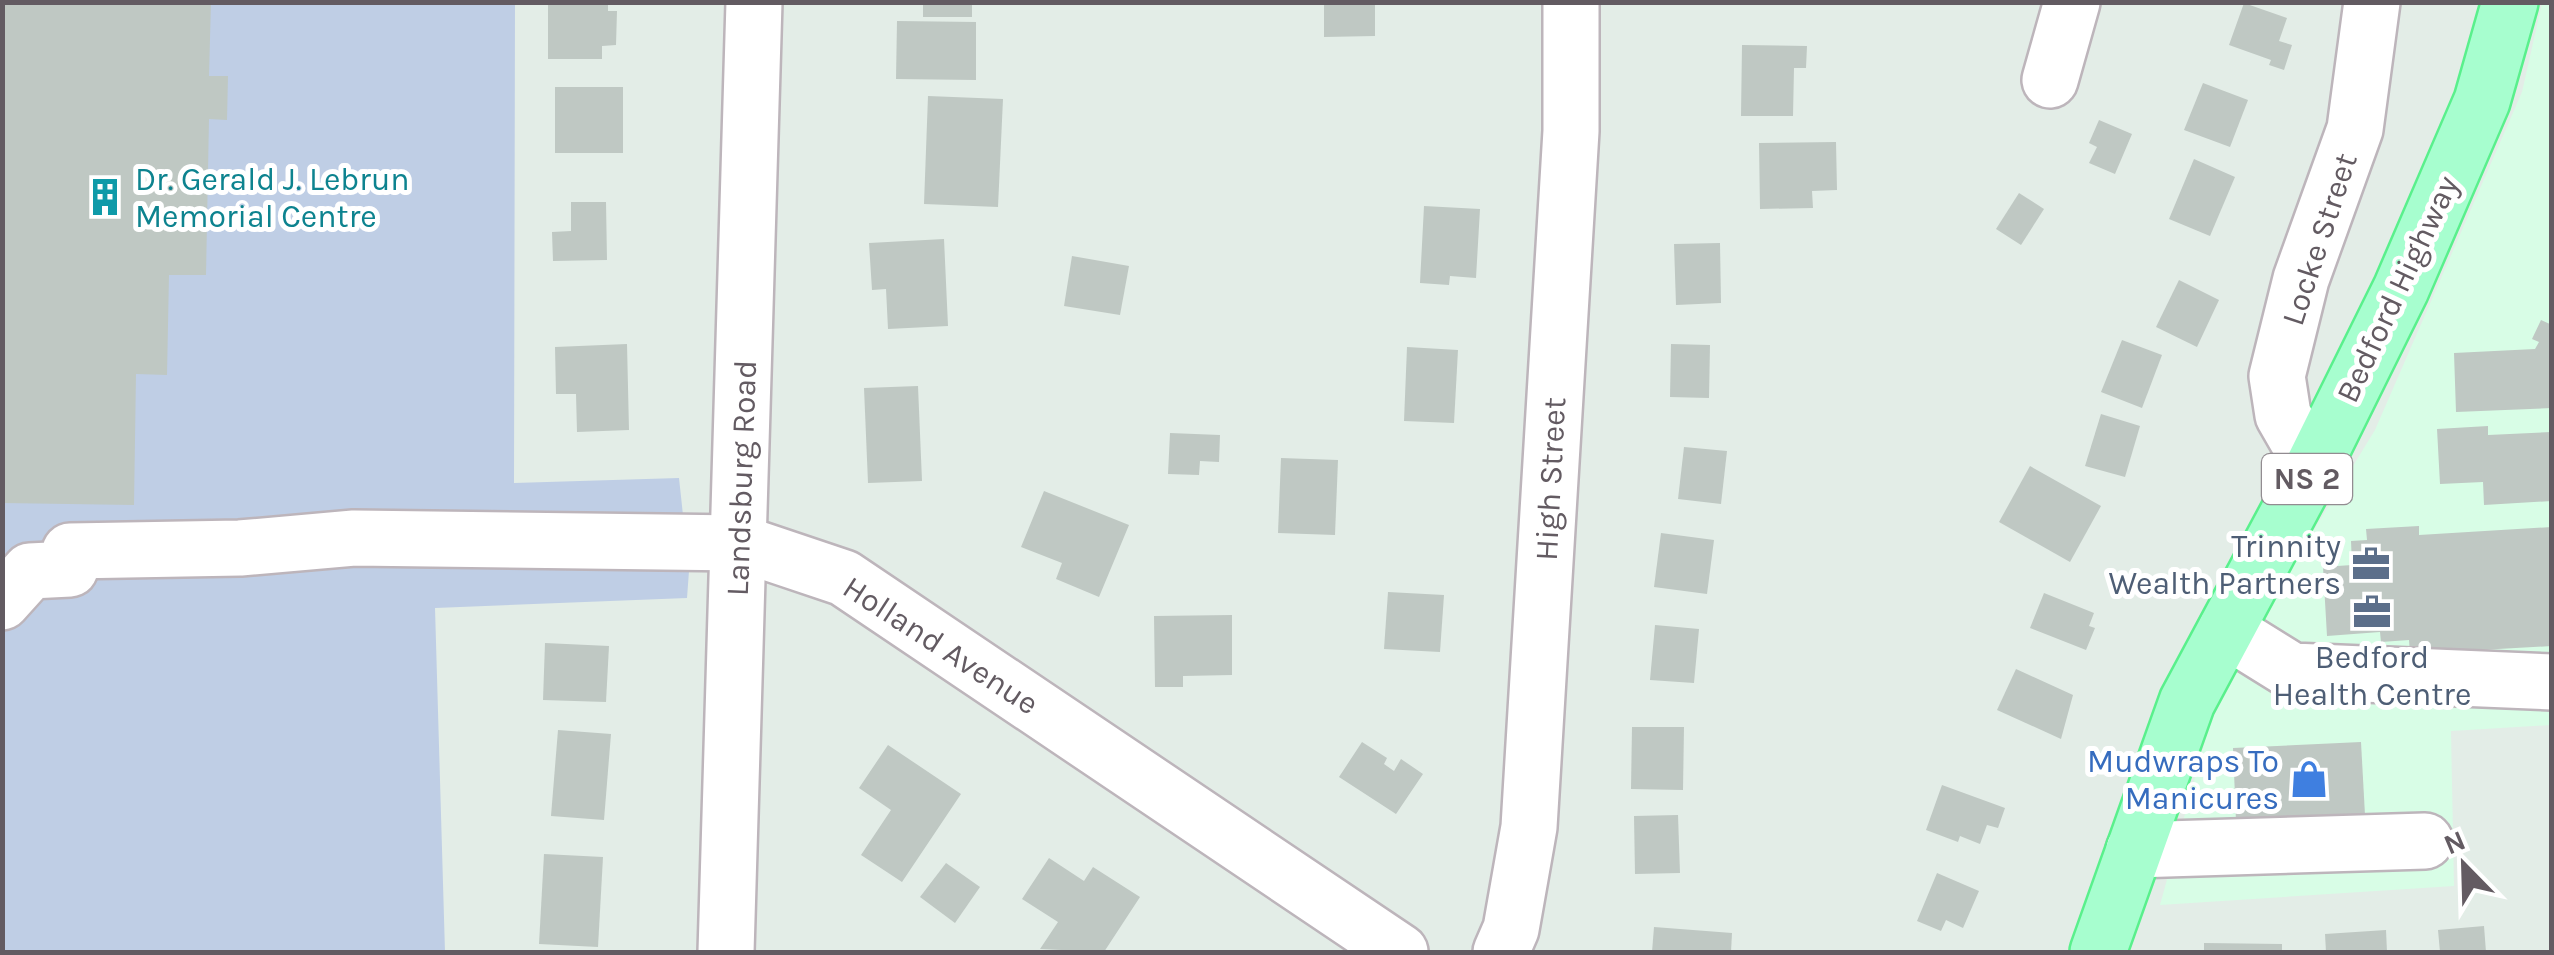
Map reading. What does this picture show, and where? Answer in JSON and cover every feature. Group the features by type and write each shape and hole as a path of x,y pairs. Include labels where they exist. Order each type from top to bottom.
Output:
{"main road":[{"name":"Bedford Highway","path":"2098,952 2187,702 2313,467 2401,289 2474,118 2510,2"}],"street":[{"name":"Landsburg Road","path":"726,952 754,2"},
{"name":"High Street","path":"1501,952 1511,929 1529,827 1571,131 1571,2"},
{"path":"2050,80 2072,2"},
{"name":"Locke Street","path":"2313,467 2283,415 2277,376 2301,279 2355,129 2372,2"},
{"name":"Holland Avenue","path":"2,602 30,571 70,560 354,538 740,544 844,578 1400,952"},
{"path":"2226,630 2292,671 2552,682"},
{"path":"2134,850 2425,842"}],"shaded area":[{"path":"2,3 515,3 514,483 679,478 689,571 687,598 435,608 445,952 3,952"},
{"path":"2542,3 2551,3 2551,725 2451,731 2454,886 2160,905 2210,723 2304,546 2375,430 2522,92"}],"building":[{"name":"Dr. Gerald J. Lebrun Memorial Centre","path":"2,2 211,2 209,76 228,76 227,120 209,119 206,275 169,275 167,375 136,374 134,505 2,503"},
{"path":"548,2 608,2 608,11 617,11 616,45 602,46 602,59 548,59"},
{"path":"923,2 972,2 972,17 923,17"},
{"path":"1324,2 1375,2 1375,36 1324,37"},
{"path":"2244,3 2287,18 2279,41 2292,45 2284,70 2269,65 2271,60 2229,45"},
{"path":"897,21 976,22 976,80 896,79"},
{"path":"1742,45 1807,46 1806,68 1794,68 1793,116 1741,116"},
{"path":"2203,83 2248,100 2230,147 2184,130"},
{"path":"555,87 623,87 623,153 555,153"},
{"path":"928,96 1003,99 998,207 924,204"},
{"path":"2099,120 2132,134 2115,174 2089,163 2097,147 2089,143"},
{"path":"1836,142 1837,190 1812,191 1813,208 1760,209 1759,143"},
{"path":"2194,159 2235,177 2210,236 2169,219"},
{"path":"2019,193 2044,209 2021,245 1996,229"},
{"path":"571,202 606,202 607,260 553,261 552,232 571,231"},
{"path":"1424,206 1480,209 1476,278 1450,276 1449,285 1420,283"},
{"path":"944,239 948,326 888,329 886,289 872,290 869,243"},
{"path":"1720,243 1721,303 1676,305 1674,244"},
{"path":"1072,256 1129,266 1120,315 1064,306"},
{"path":"2179,280 2219,300 2197,347 2156,327"},
{"path":"2541,320 2552,325 2552,408 2456,412 2454,353 2535,349 2539,342 2532,339"},
{"path":"2122,340 2162,355 2142,408 2101,392"},
{"path":"627,344 629,430 577,432 576,394 556,394 555,347"},
{"path":"1671,344 1710,345 1709,398 1670,397"},
{"path":"1407,347 1458,350 1454,423 1404,421"},
{"path":"918,386 922,481 868,483 864,388"},
{"path":"2101,414 2140,426 2125,477 2085,466"},
{"path":"2488,426 2488,435 2551,432 2552,501 2484,505 2483,482 2440,484 2437,429"},
{"path":"1170,433 1220,435 1219,462 1200,461 1199,475 1168,474"},
{"path":"1684,447 1727,451 1721,504 1678,499"},
{"path":"1281,458 1338,460 1335,535 1278,533"},
{"path":"2030,466 2101,506 2070,562 1999,522"},
{"path":"1044,491 1129,525 1099,597 1056,579 1062,563 1021,547"},
{"path":"2419,526 2419,535 2552,527 2552,646 2410,654 2409,640 2381,642 2380,632 2327,636 2323,567 2352,565 2351,541 2367,540 2366,529"},
{"path":"1661,533 1714,540 1707,594 1654,587"},
{"path":"1388,592 1444,595 1440,652 1384,649"},
{"path":"2044,593 2094,613 2089,626 2095,628 2086,650 2030,628"},
{"path":"1232,615 1232,675 1183,676 1183,687 1155,687 1154,616"},
{"path":"1655,625 1699,629 1694,683 1650,680"},
{"path":"545,643 609,646 606,702 543,700"},
{"path":"2016,669 2073,695 2061,739 1997,710"},
{"path":"1632,727 1684,727 1683,790 1631,789"},
{"path":"558,730 611,734 604,820 551,816"},
{"path":"1362,742 1387,758 1384,764 1394,771 1401,759 1423,774 1396,814 1339,777"},
{"path":"2361,742 2365,815 2236,821 2233,748"},
{"path":"888,745 961,794 902,882 861,855 891,810 859,788"},
{"path":"1942,785 2005,808 1998,828 1987,825 1980,844 1960,836 1958,842 1926,830"},
{"path":"1678,815 1680,873 1635,874 1634,816"},
{"path":"544,854 603,857 598,947 539,944"},
{"path":"1049,858 1084,881 1093,867 1140,897 1104,952 1040,949 1058,922 1022,899"},
{"path":"946,863 980,887 955,923 920,897"},
{"path":"1937,873 1979,891 1963,928 1946,920 1941,931 1917,921"},
{"path":"2484,926 2486,952 2440,952 2438,930"},
{"path":"1654,927 1732,933 1731,952 1652,952"},
{"path":"2386,930 2387,952 2326,952 2325,934"},
{"path":"2204,943 2282,944 2282,952 2204,952"}],"place":[{"name":"Dr. Gerald J. Lebrun Memorial Centre","path":"105,197"},
{"name":"Trinnity Wealth Partners","path":"2371,564"},
{"name":"Bedford Health Centre","path":"2372,612"},
{"name":"Mudwraps To Manicures","path":"2309,779"}]}
